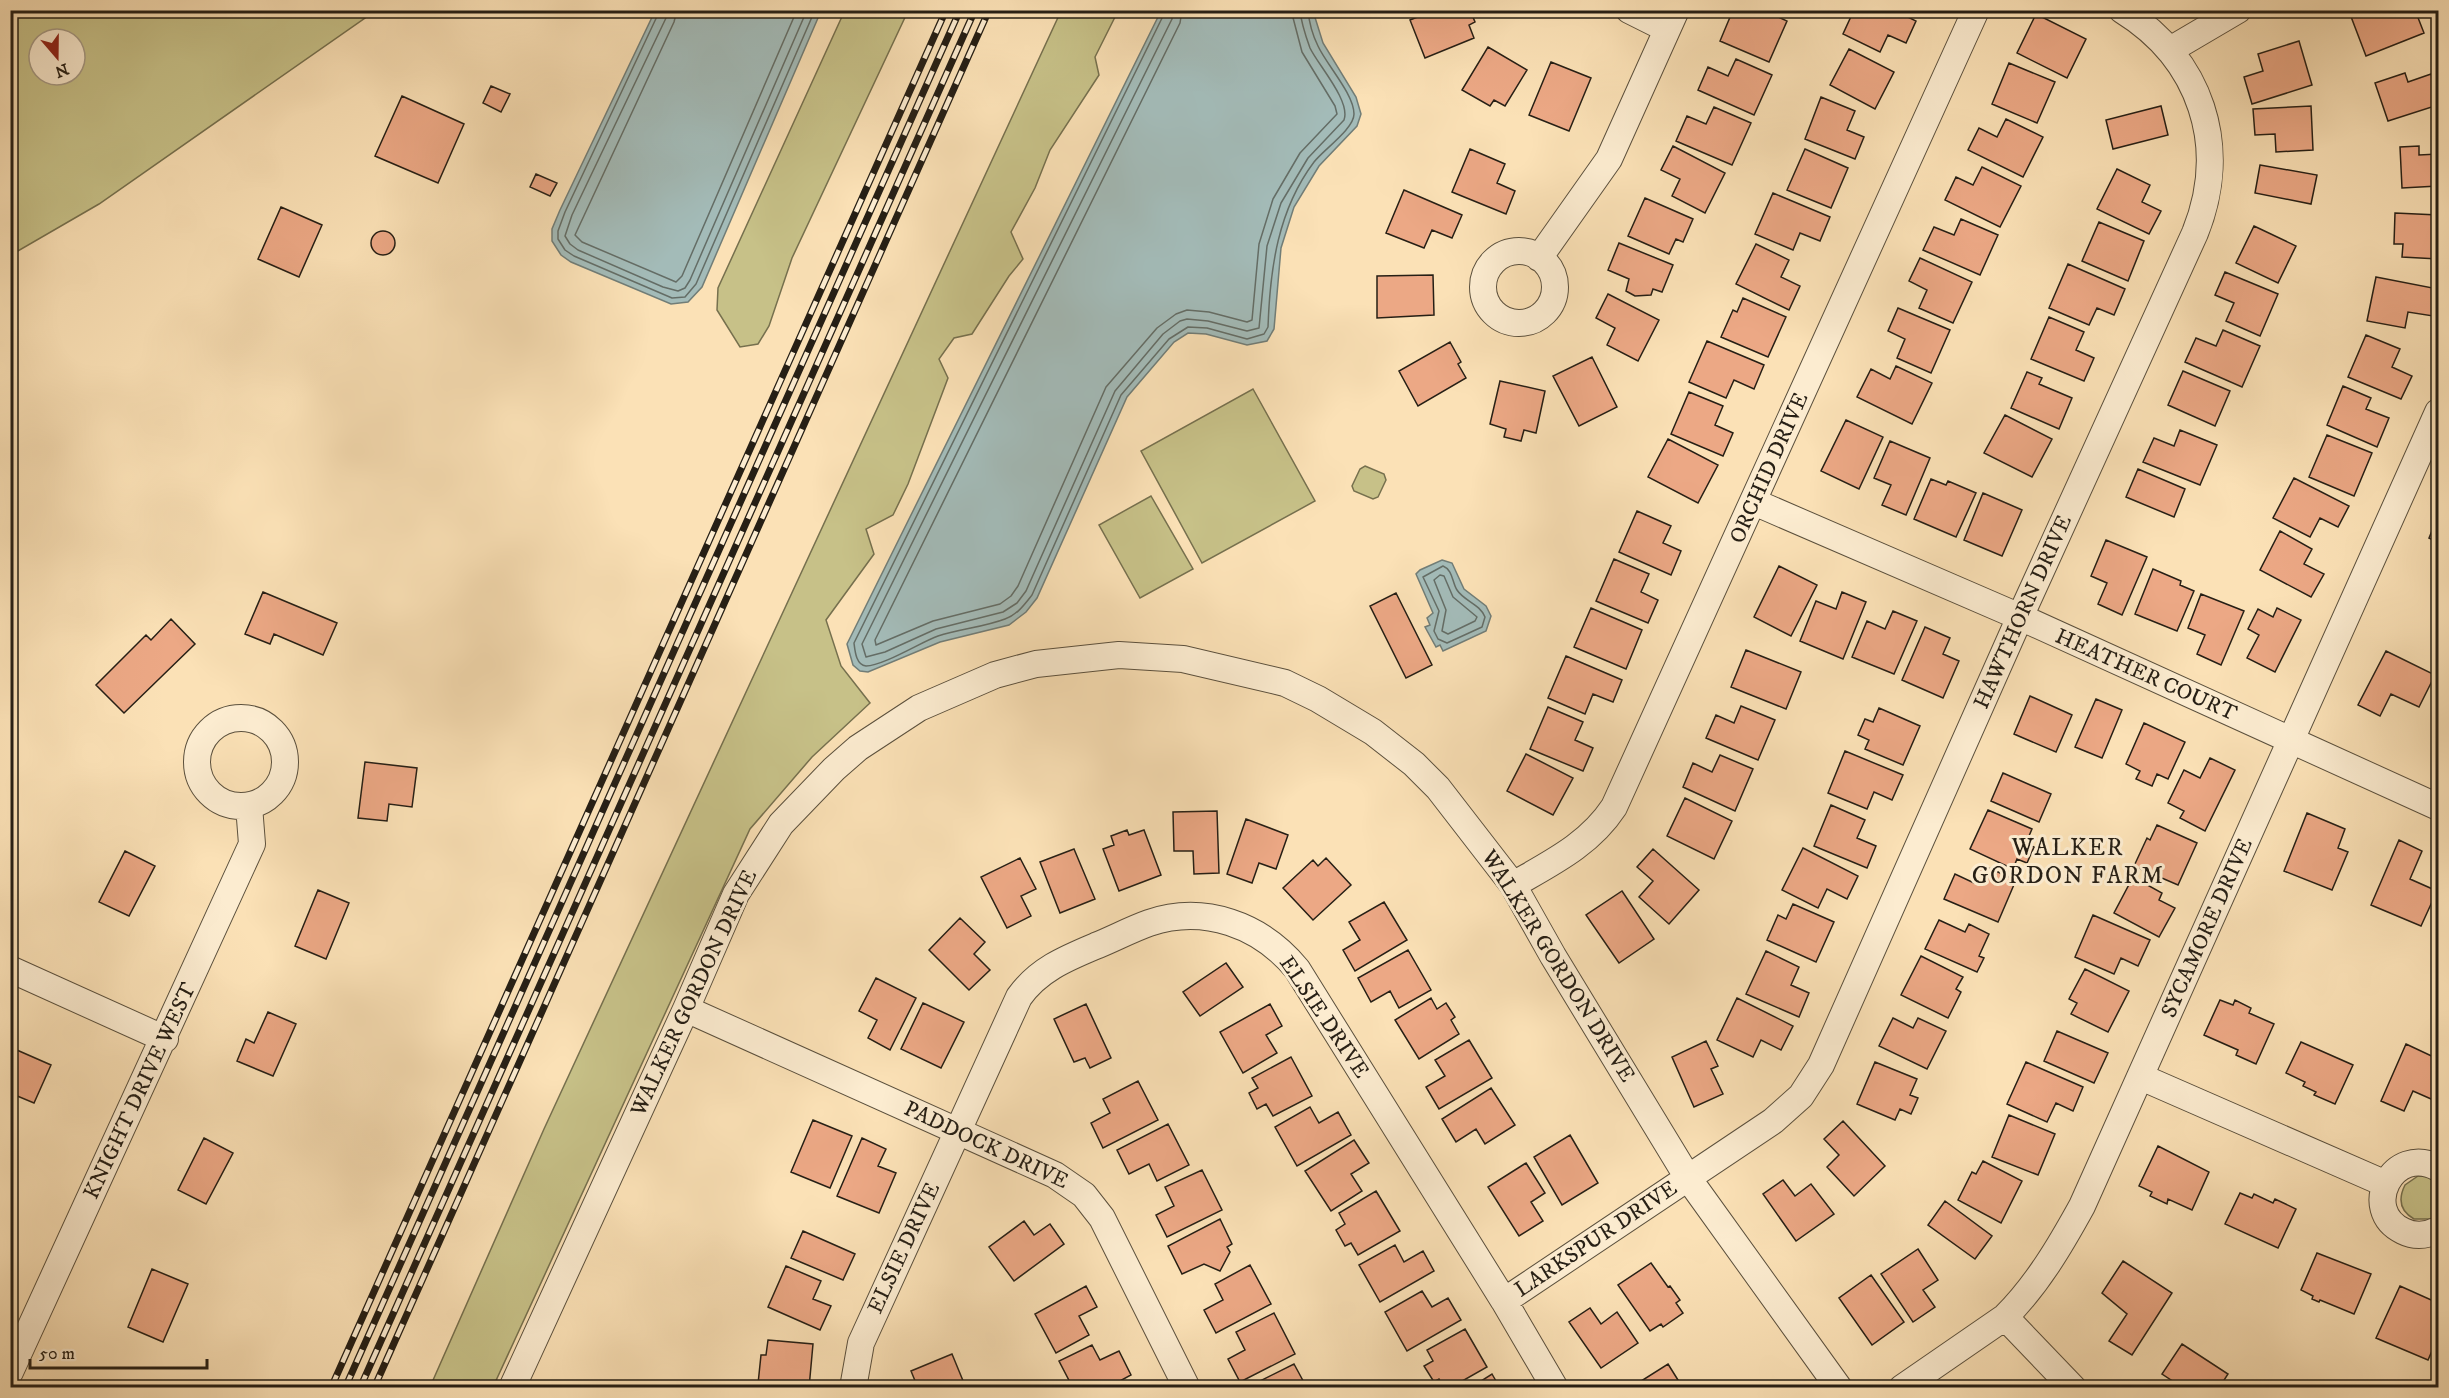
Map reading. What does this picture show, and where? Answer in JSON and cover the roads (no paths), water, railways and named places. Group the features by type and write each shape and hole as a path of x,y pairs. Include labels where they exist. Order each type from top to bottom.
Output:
{"street":[{"path":"1539,258 1609,159 1671,20 1629,10"},
{"name":"ORCHID DRIVE","path":"1513,885 1576,848 1597,830 1614,807 1976,10"},
{"name":"HAWTHORN DRIVE","path":"1688,1178 1785,1112 1814,1078 2195,233 2205,204 2210,160 2206,122 2193,86 2170,50 2147,28 2122,10"},
{"path":"2170,50 2238,10"},
{"name":"SYCAMORE DRIVE","path":"1902,1388 2005,1317 2026,1293 2064,1238 2082,1206 2290,740 2436,425"},
{"name":"HEATHER COURT","path":"1754,501 2020,617 2439,807"},
{"name":"WALKER GORDON DRIVE","path":"512,1388 686,1009 736,894 781,824 834,769 886,727 919,708 994,675 1036,664 1119,655 1183,659 1285,683 1318,699 1373,732 1414,764 1458,812 1513,885 1581,1004 1688,1178 1839,1388"},
{"name":"KNIGHT DRIVE WEST","path":"12,1366 165,1039 252,843 249,806"},
{"name":"ELSIE DRIVE","path":"853,1388 861,1343 1012,1008 1027,986 1041,973 1064,959 1159,920 1200,916 1230,922 1267,940 1297,969 1504,1301 1555,1388"},
{"path":"10,969 165,1039"},
{"name":"PADDOCK DRIVE","path":"686,1009 1060,1178 1089,1199 1105,1224 1187,1388"},
{"path":"2141,1077 2386,1184"},
{"path":"2439,1168 2421,1162 2407,1164 2394,1172 2386,1184 2383,1204 2388,1218 2397,1228 2418,1236 2439,1230"},
{"name":"LARKSPUR DRIVE","path":"1504,1301 1688,1178"},
{"path":"2005,1317 2073,1388"}],"water":[{"path":"655,11 821,11 702,287 688,302 671,304 571,262 561,255 552,241 552,229 560,210"},
{"path":"1161,11 1313,11 1323,43 1356,97 1361,114 1357,126 1319,166 1294,207 1281,248 1274,329 1267,341 1247,345 1206,334 1188,333 1174,342 1127,397 1037,598 1026,612 1009,625 940,642 868,672 860,671 853,665 847,644"},
{"path":"1442,560 1452,563 1464,589 1486,606 1491,616 1486,631 1443,651 1440,645 1436,647 1425,627 1430,625 1427,618 1433,613 1416,574"}],"railway":[{"path":"331,1388 946,10"},
{"path":"345,1388 960,10"},
{"path":"360,1388 975,10"},
{"path":"374,1388 989,10"}],"district":[{"name":"WALKER GORDON FARM","path":"2068,862"}]}
